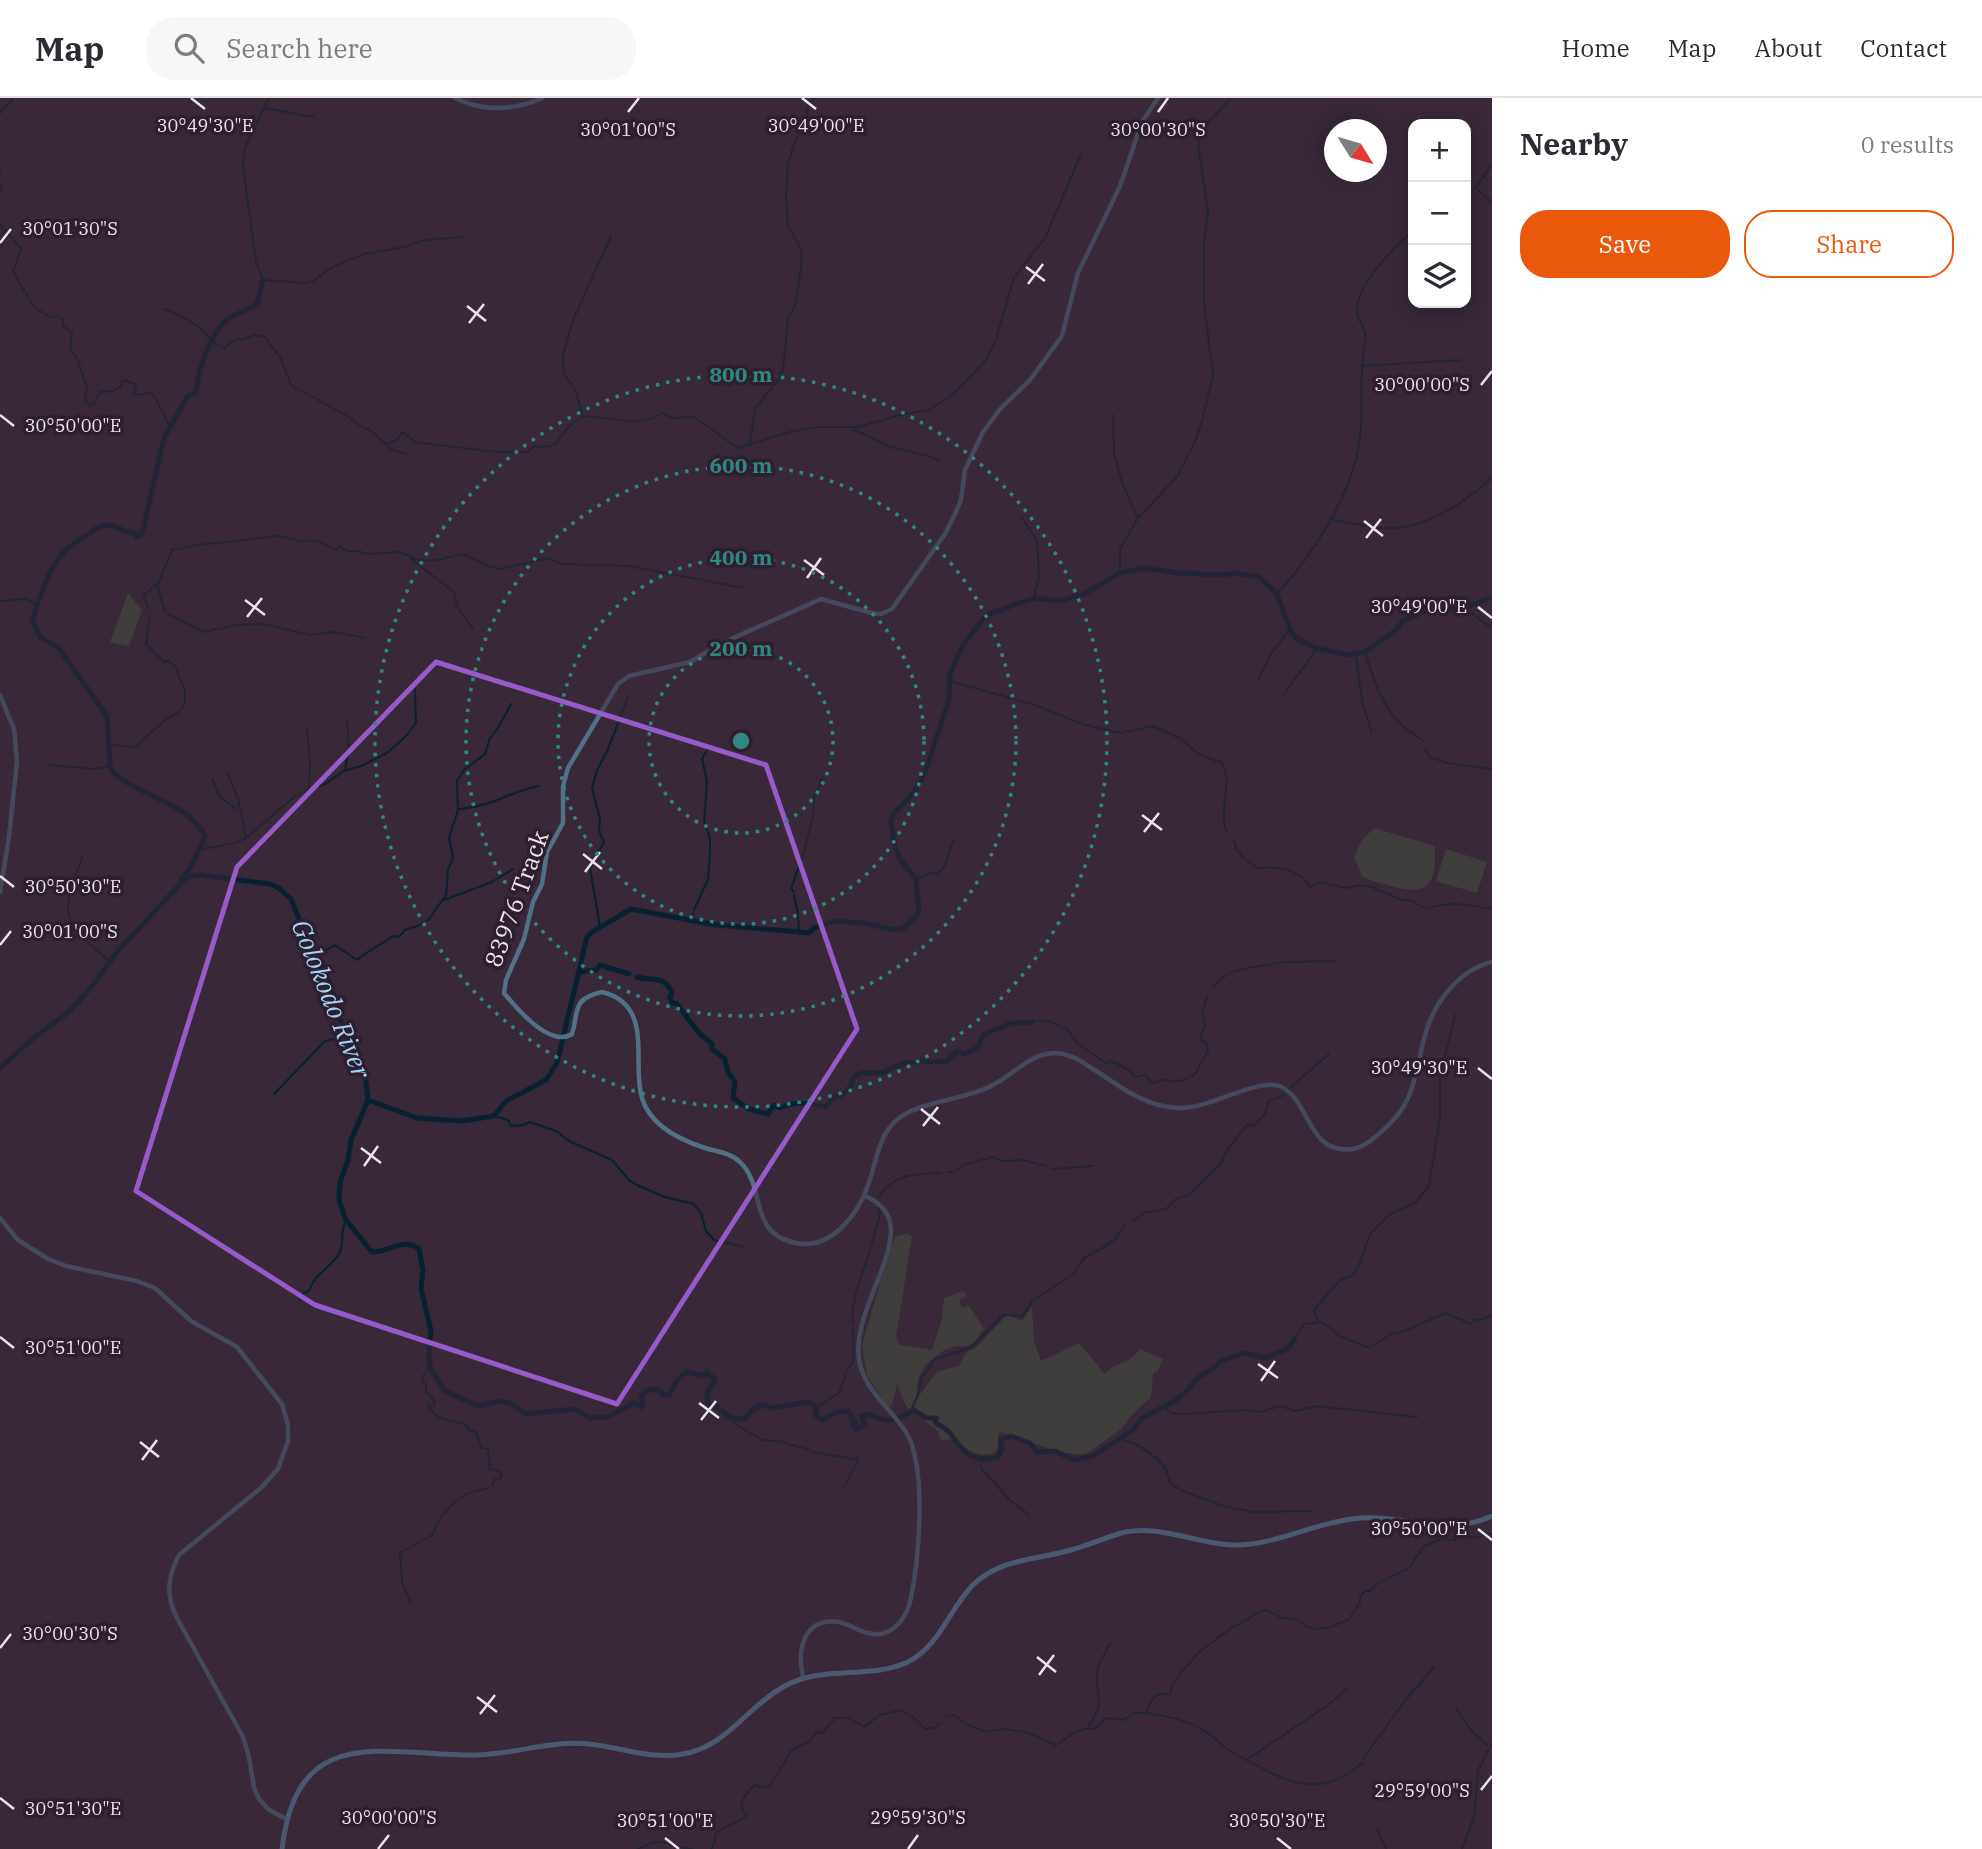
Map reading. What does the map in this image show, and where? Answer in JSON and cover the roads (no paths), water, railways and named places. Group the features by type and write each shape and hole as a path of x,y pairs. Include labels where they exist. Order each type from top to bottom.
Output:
{"main road":[{"path":"282,1849 286,1819 293,1798 304,1782 323,1766 346,1754 374,1751 474,1755 573,1743 664,1756 684,1754 720,1739 773,1693 803,1677 889,1668 909,1661 933,1642 970,1589 991,1571 1011,1563 1070,1551 1125,1532 1152,1531 1213,1543 1247,1545 1350,1519 1370,1518 1452,1526 1474,1523 1492,1516"}],"street":[{"path":"455,98 472,105 495,109 520,106 542,98"},
{"name":"83976 Track","path":"864,1195 841,1228 826,1239 797,1243 783,1239 773,1232 761,1217 749,1174 742,1163 729,1154 681,1139 660,1125 648,1110 642,1100 637,1029 630,1011 615,997 602,992 588,998 576,1009 572,1034 563,1037 548,1034 537,1027 504,993 506,980 524,939 533,902 542,884 547,852 563,823 563,786 568,768 612,690 626,677 690,662 722,643 821,599 872,613 881,614 892,609 945,534 961,500 965,470 983,432 1000,409 1030,380 1062,337 1081,267 1120,186 1142,122 1158,98"},
{"path":"0,695 11,718 17,754 9,837 0,892"},
{"path":"803,1677 800,1648 816,1627 840,1623 877,1634 888,1632 898,1625 908,1610 917,1565 918,1475 915,1453 902,1426 869,1386 859,1356 861,1332 891,1231 890,1218 883,1208 864,1195 882,1138 894,1122 917,1109 992,1086 1040,1055 1055,1053 1069,1055 1133,1095 1153,1104 1190,1108 1263,1084 1276,1085 1293,1096 1311,1128 1322,1141 1342,1149 1353,1149 1366,1145 1392,1123 1406,1103 1427,1029 1448,991 1471,971 1492,962"},
{"path":"0,1219 18,1240 53,1262 137,1281 155,1288 195,1324 237,1347 282,1404 288,1433 287,1448 279,1467 262,1487 179,1555 172,1569 168,1589 177,1618 243,1737 259,1799 268,1809 286,1819"}],"waterway":[{"path":"0,113 14,98"},
{"path":"269,98 244,150 243,166 256,262 263,280 305,283 313,281 334,266 364,254 404,247 425,240 462,237"},
{"path":"750,445 755,408 783,370 788,319 796,303 802,259 800,247 788,226 788,165 793,146 804,125 809,103 815,98"},
{"path":"1120,573 1120,549 1138,518 1177,477 1194,444 1203,418 1213,375 1204,303 1204,241 1208,211 1198,145 1204,127 1231,98"},
{"path":"264,108 314,117"},
{"path":"996,339 1014,277 1045,238 1081,154"},
{"path":"1471,191 1492,164"},
{"path":"0,185 0,191"},
{"path":"1477,189 1492,202"},
{"path":"0,224 21,249 13,272 34,307"},
{"path":"583,416 575,389 564,374 563,355 573,320 611,236"},
{"path":"1277,594 1316,543 1339,505 1347,485 1359,445 1361,424 1365,336 1357,312 1359,298 1379,266 1408,236"},
{"path":"180,882 193,863 205,836 187,815 123,780 112,771 107,716 58,647 41,638 32,621 48,577 68,548 103,526 135,533 137,537 142,534 164,438 188,396 196,393 202,363 217,331 231,317 257,304 263,280"},
{"path":"35,308 63,320 63,326 72,333 71,349 77,358"},
{"path":"165,309 197,326 224,348 236,339 242,340 256,335 265,337 280,357 291,385 369,429 388,446"},
{"path":"410,438 415,442 496,452 528,452 534,446 552,446 583,416 643,421 662,413 674,418 694,417 738,448 793,431 816,427 858,427 928,410 950,397 970,377 985,361 995,342"},
{"path":"1363,366 1460,360"},
{"path":"78,361 87,387 85,401 89,405 94,404 100,392 113,391 125,380 136,385 134,394 151,393 154,396 171,427"},
{"path":"1113,415 1114,453 1122,482 1138,518"},
{"path":"852,429 891,447 939,461"},
{"path":"389,443 398,439 402,432 408,436"},
{"path":"389,448 406,454"},
{"path":"1330,519 1384,528 1414,525 1456,505 1492,478"},
{"path":"1022,518 1037,541 1039,577 1034,598"},
{"path":"148,608 143,596 159,582 172,550 279,536 301,541 316,540 337,550 339,547 365,554 399,552 419,560 437,560 463,554 487,566 501,569 548,558 561,564 629,566 744,588"},
{"path":"411,559 454,592 457,607 473,628"},
{"name":"Golokodo River","path":"0,1068 71,1010 118,951 184,880 200,875 270,884 291,899 307,939 326,974 342,1026 360,1059 368,1100 417,1118 462,1121 494,1116 506,1101 546,1080 557,1063 587,937 631,909 716,925 809,933 814,928 835,921 896,930 904,928 916,916 919,909 916,879 899,858 895,847 891,823 893,814 910,797 925,773 949,700 950,673 963,645 984,618 992,613 1034,598 1058,601 1084,594 1120,573 1143,568 1177,573 1235,573 1259,577 1277,594 1296,638 1315,648 1349,655 1365,652 1396,630 1403,621 1426,611 1464,608 1492,597"},
{"path":"157,585 165,611"},
{"path":"0,601 25,599 37,605"},
{"path":"1464,608 1492,628"},
{"path":"168,614 204,632 236,625 265,624 310,635 335,632 365,638"},
{"path":"110,745 135,747 181,710 185,701 185,691 177,668 169,661 164,662 146,644 150,615"},
{"path":"1258,680 1270,655 1290,629"},
{"path":"1284,694 1317,649"},
{"path":"1365,652 1388,709 1402,725 1424,742"},
{"path":"1356,655 1362,702 1372,733"},
{"path":"950,681 1035,705 1082,724 1110,731 1121,733 1153,726 1179,738 1200,755 1222,763 1226,781 1224,823 1227,832"},
{"path":"199,850 235,843 246,838 294,797 325,784 344,771 387,753 416,723 415,689"},
{"path":"600,927 590,868 604,842 599,831 600,819 592,788 629,695"},
{"path":"316,956 335,945 357,960 393,936 399,937 405,930 429,919 446,895 448,870 453,857 449,838 458,810 457,781 464,770 485,754 490,738 511,704"},
{"path":"345,770 349,749 347,719"},
{"path":"307,728 309,789"},
{"path":"1425,748 1429,757 1448,763 1492,769"},
{"path":"694,910 708,879 710,838 704,822 707,781 702,759 708,749"},
{"path":"48,765 96,769 110,766"},
{"path":"228,774 238,799 246,836"},
{"path":"794,892 791,889 813,817 814,797 823,777"},
{"path":"212,779 219,796 237,810"},
{"path":"460,809 471,808 539,786"},
{"path":"916,879 930,873 938,874 945,865 955,839"},
{"path":"1234,840 1239,853 1258,868 1273,867 1294,872 1310,887 1318,882 1347,888 1360,885 1412,901 1426,909 1452,904 1492,909"},
{"path":"83,855 70,892 69,916 81,936 111,962"},
{"path":"444,900 492,882 513,869"},
{"path":"794,895 799,934"},
{"path":"692,919 693,914"},
{"path":"1212,987 1229,973 1248,968 1285,962 1336,961"},
{"path":"579,972 596,970 600,965 629,974"},
{"path":"637,977 661,981 668,986 672,992 672,1003 677,1004 698,1032 712,1044 712,1049 725,1059 728,1072 735,1082 733,1098 749,1109 768,1114 774,1105 780,1108 802,1103 825,1107 833,1097 841,1096 850,1087 854,1077 861,1073 884,1073 896,1066 913,1062 945,1062 958,1051 965,1054 977,1048 984,1034 1012,1023 1033,1022"},
{"path":"1038,1021 1054,1023 1069,1031 1077,1043 1107,1064 1110,1061 1121,1065 1135,1077 1145,1075 1153,1083 1166,1079 1170,1082 1184,1080 1195,1074 1208,1051 1206,1042 1202,1041 1200,1036 1203,1031 1202,1014 1207,995"},
{"path":"1318,1322 1314,1310 1339,1281 1357,1270 1370,1234 1390,1214 1415,1203 1429,1186 1440,1118 1440,1078 1455,1015"},
{"path":"274,1094 325,1041 347,1036"},
{"path":"1291,1087 1329,1054"},
{"path":"1239,1135 1248,1124 1253,1126 1265,1114 1269,1101 1284,1095"},
{"path":"368,1100 351,1140 348,1160 340,1182 339,1200 346,1220 372,1252 407,1244 419,1249 423,1270 421,1289 431,1331 430,1367 445,1391 478,1406 501,1401 512,1404 526,1414 574,1409 590,1418 607,1417 634,1403 641,1407 641,1397 646,1391 657,1389 664,1395 669,1395 678,1379 688,1372 703,1376 707,1373 715,1379 707,1394 708,1404 732,1418 745,1419 752,1410 762,1405 771,1408 809,1402 817,1407 815,1415 822,1420 837,1412 848,1411 855,1423 853,1426 857,1429 865,1423 861,1416 889,1420 914,1410 926,1418 937,1418 935,1422 947,1430 963,1450 973,1457 997,1458 1002,1449 1001,1440 1011,1436 1030,1443 1037,1452 1055,1451 1074,1460 1093,1456 1133,1430 1142,1418 1173,1402 1199,1377 1221,1361 1244,1353 1265,1358 1286,1350 1294,1340"},
{"path":"494,1116 508,1120 511,1126 530,1122 556,1131 569,1141 612,1160 630,1181 641,1187 665,1197 694,1204 701,1213 706,1231 714,1240 744,1247"},
{"path":"1134,1220 1144,1213 1166,1209 1176,1199 1188,1195 1222,1163 1225,1153 1238,1137"},
{"path":"947,1172 993,1157 1002,1161 1022,1160 1046,1166"},
{"path":"1052,1169 1093,1166"},
{"path":"878,1197 890,1184 905,1177 940,1173"},
{"path":"871,1247 880,1214 878,1208"},
{"path":"299,1300 340,1252 346,1220"},
{"path":"910,1413 921,1379 935,1359 971,1348 1003,1315 1023,1316 1033,1300 1074,1274 1084,1258 1116,1238 1125,1224"},
{"path":"853,1324 855,1297 870,1250"},
{"path":"1294,1340 1304,1324 1322,1322 1340,1336 1369,1348 1391,1334 1446,1313 1471,1324 1474,1320 1481,1320 1492,1314"},
{"path":"849,1368 853,1362 852,1328"},
{"path":"430,1367 422,1380 426,1391 435,1402 434,1405 428,1406 435,1415 466,1425 477,1433 481,1448 488,1449 490,1469 502,1472 500,1479 495,1479 492,1486"},
{"path":"817,1407 839,1393 847,1370"},
{"path":"1163,1406 1171,1413 1182,1414 1246,1410"},
{"path":"1250,1411 1260,1412 1281,1406 1295,1411 1317,1406 1417,1417"},
{"path":"734,1419 737,1425 762,1440 775,1441"},
{"path":"1120,1438 1141,1447 1157,1459 1166,1469 1170,1483 1223,1506 1253,1512 1312,1511"},
{"path":"778,1441 810,1450"},
{"path":"812,1452 854,1459 859,1457"},
{"path":"982,1462 983,1457"},
{"path":"845,1486 857,1462"},
{"path":"981,1465 1010,1500 1028,1514"},
{"path":"402,1582 400,1553 432,1535 441,1517 455,1501 469,1493 489,1488"},
{"path":"1171,1689 1198,1653 1254,1614 1266,1610 1282,1618 1296,1619 1308,1627 1330,1627 1348,1620 1365,1591 1370,1591 1378,1583 1409,1568 1423,1547 1440,1539 1454,1540 1459,1536 1473,1538 1492,1534"},
{"path":"403,1584 410,1602"},
{"path":"1088,1726 1098,1709 1096,1677 1110,1643"},
{"path":"1363,1759 1404,1702 1434,1667"},
{"path":"1248,1759 1328,1705 1347,1688"},
{"path":"946,1717 954,1715 985,1732 1005,1729 1029,1733 1056,1745 1079,1731 1094,1729 1106,1718 1124,1720 1133,1713 1146,1713 1153,1698 1170,1694 1171,1691"},
{"path":"1456,1709 1472,1731 1487,1745"},
{"path":"742,1808 752,1787 770,1786 791,1751 811,1740 817,1732 822,1733 835,1718 849,1718 864,1727 880,1715 902,1710 926,1729 936,1727 939,1723"},
{"path":"1146,1713 1193,1724 1239,1756 1298,1783 1323,1784 1336,1780 1362,1763"},
{"path":"1462,1849 1474,1817 1478,1770 1492,1744"},
{"path":"711,1849 716,1833 747,1815 743,1810"},
{"path":"1377,1829 1386,1849"},
{"path":"638,1849 655,1842 692,1849"}]}
